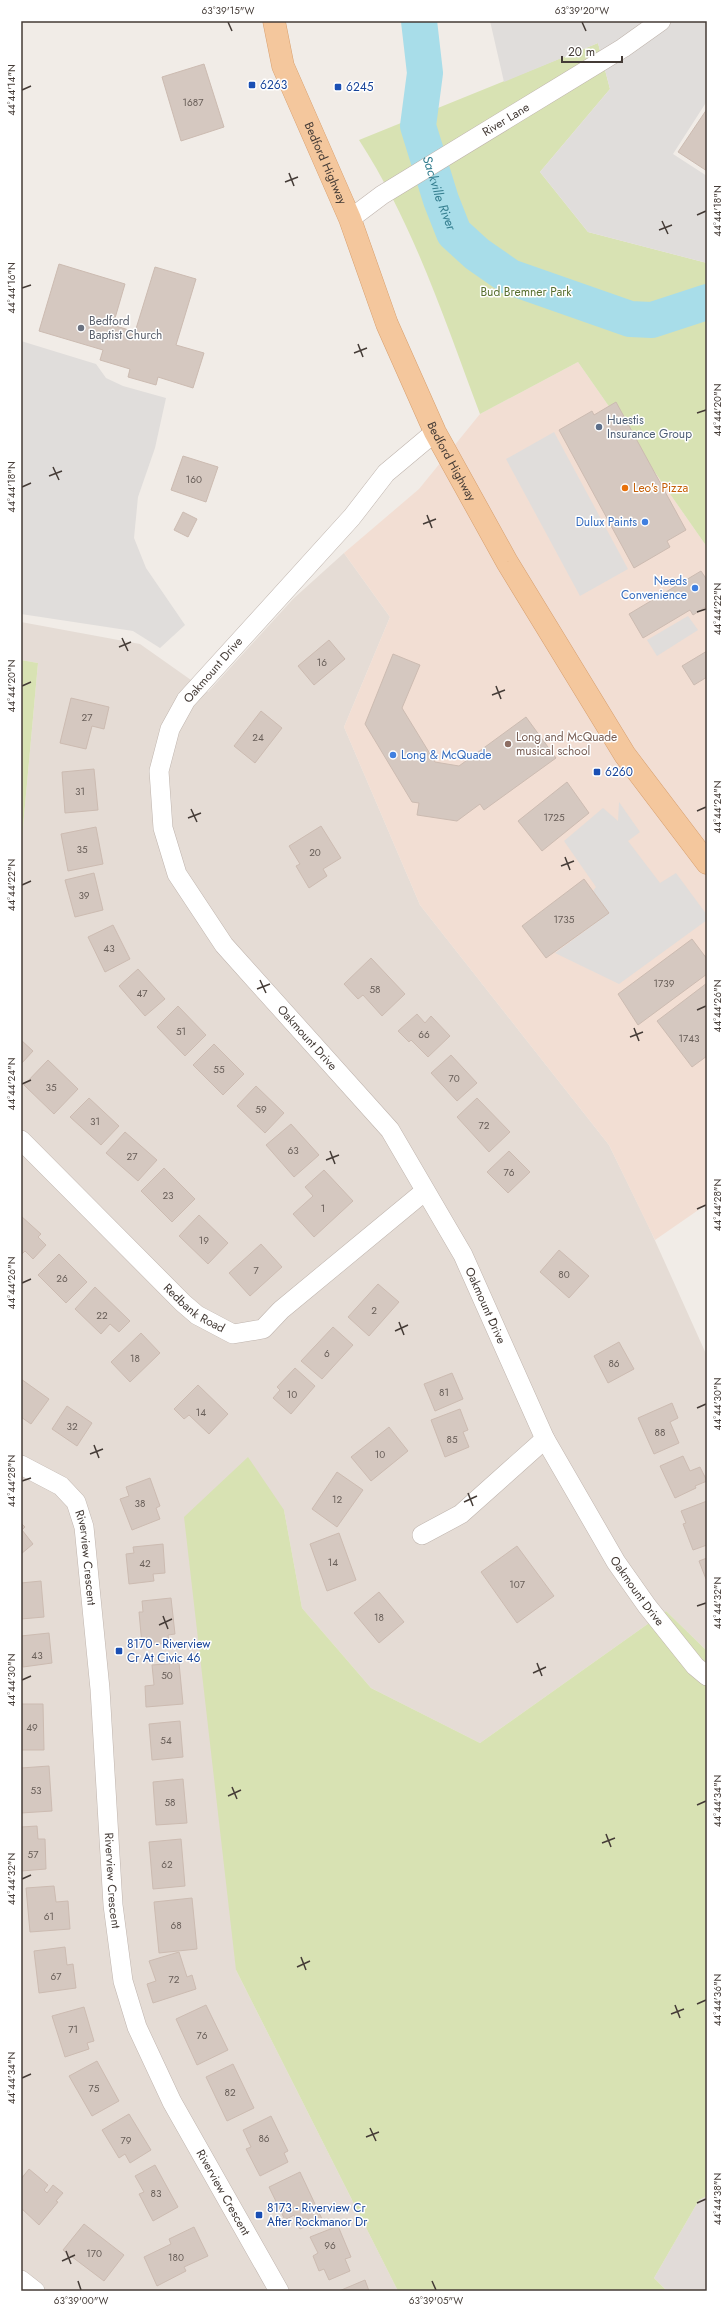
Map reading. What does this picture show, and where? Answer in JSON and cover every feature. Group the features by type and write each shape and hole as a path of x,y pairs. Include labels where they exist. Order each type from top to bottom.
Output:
{"main road":[{"name":"Bedford Highway","path":"274,21 283,66 350,219 387,324 435,432 507,562 625,755 707,863"}],"street":[{"name":"River Lane","path":"350,219 382,195 468,144 623,48 662,21"},
{"name":"Oakmount Drive","path":"435,432 386,473 352,517 186,700 170,729 159,771 163,828 177,874 224,945 390,1130 463,1255 545,1439 616,1562 647,1606 695,1666 707,1676"},
{"name":"Redbank Road","path":"21,1140 183,1303 197,1315 233,1334 263,1329 281,1310 425,1191"},
{"path":"422,1535 461,1514 545,1439"},
{"name":"Riverview Crescent","path":"21,1465 62,1486 76,1502 84,1527 100,1689 113,1905 125,1987 137,2027 172,2102 279,2291"},
{"path":"21,2280 35,2291"}],"shaded area":[{"path":"490,21 707,21 707,101 673,154 707,176 707,263 588,232 540,172 610,89 598,43 504,82"},
{"path":"21,341 96,364 106,378 123,386 166,398 155,448 138,497 134,538 146,568 185,625 160,648 133,631 21,614"},
{"path":"578,362 707,547 707,1204 655,1240 609,1145 420,905 344,727 390,617 344,553 419,489 480,414"},
{"path":"554,432 628,569 580,596 506,459"},
{"path":"344,553 390,617 344,727 420,905 609,1145 648,1225 707,1356 707,1651 666,1611 480,1743 371,1688 302,1608 284,1510 236,1970 398,2291 21,2291 21,849 38,663 21,660 21,622 140,644 208,692 293,599"},
{"path":"688,616 698,630 657,656 647,640"},
{"path":"619,802 640,832 628,841 660,883 676,873 707,915 707,920 619,984 555,953 609,913 593,891 596,887 564,841 603,808 618,821"},
{"path":"707,2196 707,2291 667,2291 654,2278 699,2200"}],"green space":[{"name":"Bud Bremner Park","path":"598,43 610,89 540,172 588,232 707,263 707,547 578,362 480,414 441,309 412,240 379,172 359,140"},
{"path":"21,660 38,663 21,849"},
{"path":"248,1457 284,1510 302,1608 371,1688 480,1743 666,1611 707,1651 707,2196 699,2200 654,2278 667,2291 398,2291 236,1970 184,1517"}],"building":[{"path":"204,64 224,127 181,141 162,77"},
{"path":"707,109 707,171 678,152"},
{"name":"Bedford Baptist Church","path":"59,264 125,284 113,325 135,332 155,267 196,279 176,345 204,353 193,388 158,377 156,385 128,377 130,369 100,360 103,350 39,331"},
{"path":"616,402 686,530 667,541 670,547 634,568 559,430 592,411 594,415"},
{"path":"183,456 218,467 206,502 171,490"},
{"path":"183,512 197,519 188,537 174,530"},
{"path":"701,571 707,580 707,606 693,615 690,610 643,638 629,614"},
{"path":"329,640 345,659 314,685 298,666"},
{"path":"707,651 707,677 694,685 682,666"},
{"path":"393,654 420,665 402,708 435,762 459,766 526,717 556,758 484,810 480,804 457,821 417,815 419,803 412,802 365,724"},
{"path":"71,698 109,707 104,729 92,726 86,749 60,743"},
{"path":"261,711 282,728 255,763 234,746"},
{"path":"94,769 98,810 65,813 62,772"},
{"path":"567,782 589,813 542,851 518,821"},
{"path":"321,826 341,858 323,869 327,876 309,888 296,866 300,864 289,846"},
{"path":"96,827 103,864 68,871 61,834"},
{"path":"94,873 103,910 75,917 65,880"},
{"path":"584,879 609,913 546,958 522,926"},
{"path":"113,925 130,959 105,972 88,937"},
{"path":"692,939 707,959 707,974 638,1025 618,994"},
{"path":"371,958 405,994 382,1016 363,995 358,999 344,984"},
{"path":"138,969 165,999 145,1016 119,986"},
{"path":"707,983 707,1056 692,1067 657,1021"},
{"path":"178,1006 206,1035 185,1056 157,1027"},
{"path":"417,1014 425,1023 431,1016 450,1036 428,1057 411,1040 409,1042 398,1031"},
{"path":"21,1040 33,1051 21,1064"},
{"path":"214,1044 244,1074 223,1095 193,1065"},
{"path":"451,1055 477,1083 457,1101 431,1073"},
{"path":"48,1060 78,1089 54,1114 24,1085"},
{"path":"256,1086 284,1113 265,1133 237,1106"},
{"path":"89,1098 119,1126 101,1145 70,1117"},
{"path":"477,1098 510,1132 489,1152 457,1117"},
{"path":"291,1124 319,1155 294,1177 266,1145"},
{"path":"125,1132 157,1160 138,1181 106,1153"},
{"path":"509,1151 530,1172 508,1193 487,1172"},
{"path":"164,1168 195,1199 172,1222 141,1191"},
{"path":"324,1170 353,1201 314,1237 293,1214 313,1196 305,1187"},
{"path":"199,1215 228,1243 208,1264 179,1236"},
{"path":"21,1216 41,1234 38,1237 46,1245 33,1259 25,1251 21,1255"},
{"path":"261,1244 282,1267 250,1296 229,1273"},
{"path":"559,1250 589,1276 569,1298 540,1272"},
{"path":"59,1254 87,1282 66,1303 38,1275"},
{"path":"378,1284 399,1302 369,1336 348,1317"},
{"path":"95,1287 130,1321 119,1332 110,1324 101,1334 75,1309"},
{"path":"333,1327 353,1345 322,1379 301,1361"},
{"path":"141,1333 160,1353 130,1382 111,1362"},
{"path":"619,1342 634,1369 608,1383 594,1356"},
{"path":"295,1368 315,1386 291,1414 273,1398 280,1390 277,1387"},
{"path":"452,1373 463,1399 435,1411 424,1384"},
{"path":"21,1379 49,1399 31,1424 21,1417"},
{"path":"198,1385 228,1414 209,1434 189,1415 184,1419 174,1409"},
{"path":"672,1403 678,1418 670,1422 679,1443 654,1454 638,1418"},
{"path":"67,1406 92,1423 77,1446 52,1429"},
{"path":"460,1409 468,1430 463,1432 469,1447 445,1457 431,1420"},
{"path":"389,1427 408,1451 371,1481 351,1457"},
{"path":"683,1456 690,1471 700,1467 707,1481 695,1486 696,1488 675,1498 660,1466"},
{"path":"337,1472 363,1490 337,1527 312,1509"},
{"path":"150,1478 160,1506 156,1508 160,1519 132,1530 120,1499 129,1496 126,1487"},
{"path":"707,1501 707,1545 693,1550 683,1524 686,1523 681,1511"},
{"path":"21,1523 25,1527 22,1530 33,1544 21,1554"},
{"path":"339,1533 356,1580 327,1591 310,1544"},
{"path":"163,1544 165,1573 153,1574 154,1581 129,1584 126,1554 134,1553 133,1547"},
{"path":"517,1546 554,1596 517,1623 481,1572"},
{"path":"707,1558 707,1579 706,1579 699,1561"},
{"path":"41,1581 44,1617 21,1619 21,1583"},
{"path":"379,1592 404,1622 379,1643 354,1613"},
{"path":"171,1598 175,1634 168,1635 169,1643 142,1645 139,1612 143,1612 142,1601"},
{"path":"49,1633 52,1663 23,1667 21,1636"},
{"path":"179,1663 183,1704 146,1707 145,1686 154,1685 152,1665"},
{"path":"21,1704 43,1704 44,1750 21,1750"},
{"path":"180,1721 183,1757 152,1760 149,1724"},
{"path":"49,1766 52,1811 21,1813 21,1768"},
{"path":"183,1779 187,1823 156,1825 153,1782"},
{"path":"37,1826 38,1839 45,1839 46,1869 21,1871 21,1827"},
{"path":"181,1839 185,1886 153,1889 149,1842"},
{"path":"54,1886 56,1902 68,1901 70,1929 30,1932 26,1888"},
{"path":"192,1898 197,1949 159,1953 154,1902"},
{"path":"65,1947 67,1965 73,1964 76,1988 39,1993 34,1951"},
{"path":"179,1952 187,1977 192,1975 196,1989 153,2003 147,1984 156,1981 149,1961"},
{"path":"206,2005 228,2050 197,2065 176,2019"},
{"path":"84,2007 94,2041 87,2043 89,2049 65,2057 52,2016"},
{"path":"97,2061 119,2101 92,2116 69,2076"},
{"path":"233,2064 254,2108 227,2121 206,2077"},
{"path":"129,2114 151,2150 130,2163 125,2154 119,2158 102,2130"},
{"path":"271,2116 288,2151 284,2153 288,2162 260,2176 246,2149 251,2147 243,2130"},
{"path":"155,2165 178,2207 153,2221 139,2194 144,2192 135,2176"},
{"path":"29,2169 48,2185 44,2190 47,2193 53,2185 63,2193 56,2201 58,2202 39,2225 21,2208 21,2179"},
{"path":"300,2172 322,2219 300,2229 294,2215 285,2220 269,2187"},
{"path":"84,2224 124,2255 104,2281 63,2250"},
{"path":"338,2226 351,2257 345,2259 350,2271 329,2280 324,2269 319,2271 313,2256 318,2253 310,2237"},
{"path":"194,2227 208,2256 184,2267 186,2271 157,2286 144,2257 171,2244 169,2239"},
{"path":"365,2280 369,2291 339,2291"}],"waterway":[{"name":"Sackville River","path":"419,21 425,73 418,126 441,200 454,233 477,254 510,277 630,319 652,320 707,302"}],"place":[{"name":"6263","path":"252,85"},
{"name":"6245","path":"338,87"},
{"name":"Bedford Baptist Church","path":"81,328"},
{"name":"Huestis Insurance Group","path":"599,427"},
{"name":"Leo's Pizza","path":"625,488"},
{"name":"Dulux Paints","path":"645,522"},
{"name":"Needs Convenience","path":"695,588"},
{"name":"Long and McQuade musical school","path":"508,744"},
{"name":"Long & McQuade","path":"393,755"},
{"name":"6260","path":"597,772"},
{"name":"8170 - Riverview Cr At Civic 46","path":"119,1651"},
{"name":"8173 - Riverview Cr After Rockmanor Dr","path":"259,2215"}]}
